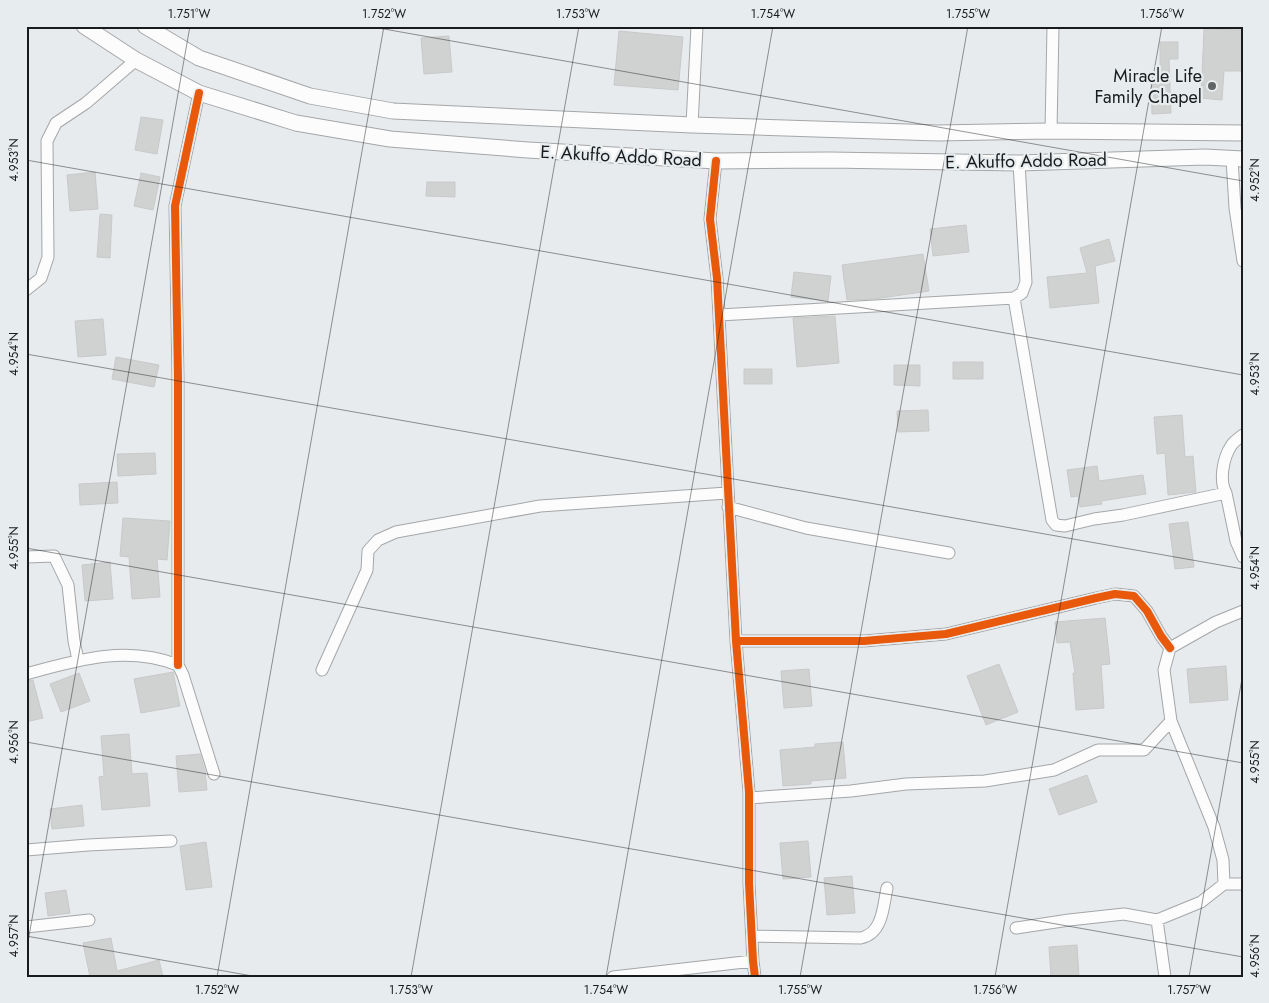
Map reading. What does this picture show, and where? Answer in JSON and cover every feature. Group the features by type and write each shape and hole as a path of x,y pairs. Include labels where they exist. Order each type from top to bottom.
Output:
{"main road":[{"name":"E. Akuffo Addo Road","path":"84,26 136,60 199,93 296,124 390,139 528,150 716,161 829,160 1020,163 1205,157 1238,159"},
{"name":"E. Akuffo Addo Road","path":"145,26 199,58 319,97 393,110 692,125 938,133 1051,131 1243,133"}],"street":[{"path":"692,125 697,26"},
{"path":"1051,131 1053,26"},
{"path":"26,290 41,278 48,256 47,142 56,123 86,103 136,60"},
{"path":"199,93 175,206 178,378 178,665 214,774"},
{"path":"1238,159 1235,208 1243,261"},
{"path":"716,161 710,219 719,315 736,641 749,798 749,883 753,960 756,977"},
{"path":"719,315 1014,298 1022,293 1026,282 1020,163"},
{"path":"1014,298 1052,520 1056,525 1065,526 1226,494"},
{"path":"1243,435 1231,446 1222,476 1222,488 1226,494 1236,541 1243,557"},
{"path":"322,670 366,570 368,551 378,540 396,532 540,506 727,493"},
{"path":"728,507 806,528 949,553"},
{"path":"26,557 54,556 68,585 78,660"},
{"path":"736,641 864,641 946,634 1026,613 1115,594 1134,596 1147,611 1170,648"},
{"path":"1224,884 1223,860 1214,827 1171,721 1164,670 1170,648 1216,622 1243,611"},
{"path":"26,674 105,655 123,654 165,660 178,665"},
{"path":"749,798 851,791 906,784 985,781 1035,774 1054,770 1098,750 1144,750 1171,721"},
{"path":"26,850 88,844 171,841"},
{"path":"1016,928 1124,914 1157,920 1201,902 1224,884 1243,884"},
{"path":"752,936 861,938 869,936 878,927 886,888"},
{"path":"26,927 89,920"},
{"path":"1157,920 1165,977"},
{"path":"613,977 753,960"}],"building":[{"path":"1204,29 1243,30 1243,71 1224,71 1222,100 1201,98"},
{"path":"619,31 683,37 678,90 614,85"},
{"path":"449,36 452,72 424,74 421,38"},
{"path":"1160,42 1178,42 1178,59 1169,59 1171,113 1152,114 1151,75 1160,75"},
{"path":"141,117 163,120 157,154 135,150"},
{"path":"95,172 98,209 70,211 67,175"},
{"path":"141,173 160,177 153,210 134,206"},
{"path":"427,182 455,182 455,197 426,196"},
{"path":"100,214 112,215 110,258 97,257"},
{"path":"966,225 969,252 933,256 930,229"},
{"path":"1109,239 1115,261 1095,266 1099,303 1050,308 1047,277 1087,273 1080,248"},
{"path":"923,254 929,291 874,299 847,300 842,265"},
{"path":"794,272 831,276 828,301 791,297"},
{"path":"835,316 839,363 797,367 793,318"},
{"path":"103,319 106,355 78,357 75,321"},
{"path":"116,357 159,365 154,387 112,379"},
{"path":"953,362 983,362 983,379 953,379"},
{"path":"894,365 920,365 920,386 894,385"},
{"path":"744,369 772,369 772,384 744,384"},
{"path":"928,410 929,431 898,432 897,411"},
{"path":"1182,415 1185,457 1193,456 1196,492 1168,495 1165,453 1157,454 1154,417"},
{"path":"155,453 156,474 118,476 117,454"},
{"path":"1097,466 1099,481 1143,475 1146,494 1101,501 1102,504 1080,507 1078,496 1071,497 1067,470"},
{"path":"117,482 118,503 80,505 79,484"},
{"path":"123,518 170,521 167,560 157,559 160,597 132,599 129,557 120,556"},
{"path":"1188,522 1194,567 1175,569 1169,524"},
{"path":"110,562 113,599 85,601 82,565"},
{"path":"1105,618 1110,664 1101,665 1104,708 1076,710 1073,673 1075,673 1070,642 1057,643 1055,622"},
{"path":"999,664 1018,712 986,725 967,676"},
{"path":"1226,666 1228,700 1190,703 1187,669"},
{"path":"809,669 812,706 784,708 781,671"},
{"path":"173,672 180,706 141,713 134,679"},
{"path":"79,673 90,701 61,712 50,684"},
{"path":"33,680 43,718 26,722 26,681"},
{"path":"129,734 132,774 147,773 150,806 102,810 99,777 104,776 101,736"},
{"path":"843,742 846,778 811,781 811,784 783,786 780,750 815,747 815,744"},
{"path":"200,754 205,771 207,790 179,792 176,756"},
{"path":"1087,775 1097,802 1059,815 1049,789"},
{"path":"82,805 84,826 52,829 50,809"},
{"path":"808,841 811,877 783,879 780,843"},
{"path":"206,842 212,887 186,890 180,846"},
{"path":"852,876 855,913 827,915 824,878"},
{"path":"66,890 70,913 48,916 45,893"},
{"path":"111,938 117,971 159,960 163,977 90,977 83,943"},
{"path":"1077,945 1079,977 1051,977 1049,947"}],"cycle path":[{"path":"178,665 178,378 175,206 199,93"},
{"path":"716,161 710,219 717,278 736,641 749,792 749,883 755,977"},
{"path":"736,641 864,641 946,634 1115,594 1134,596 1147,611 1170,648"}],"place":[{"name":"Miracle Life Family Chapel","path":"1212,86"}]}
